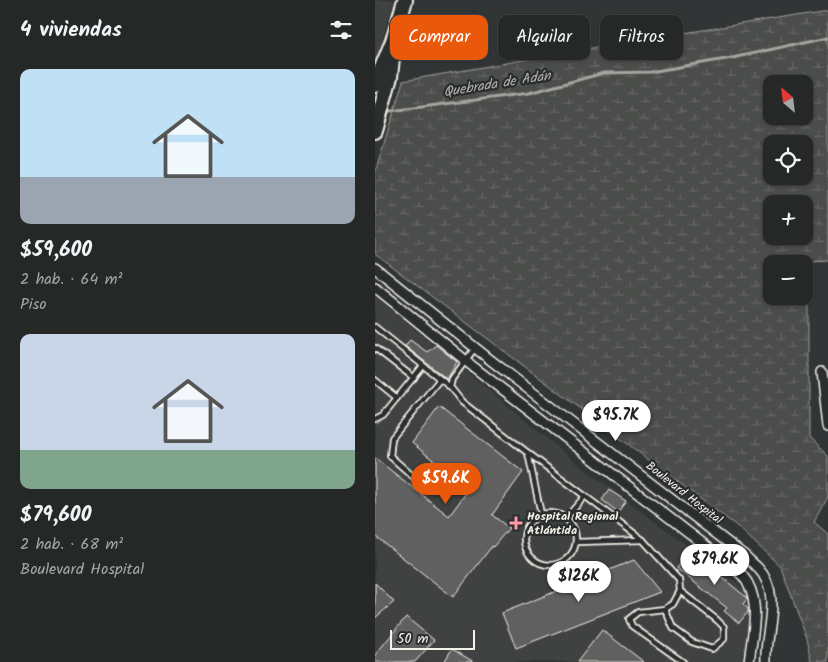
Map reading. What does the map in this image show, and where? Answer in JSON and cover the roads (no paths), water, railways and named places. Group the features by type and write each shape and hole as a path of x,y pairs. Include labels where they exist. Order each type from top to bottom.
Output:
{"street":[{"path":"401,15 405,0"},
{"path":"375,85 390,50"},
{"path":"375,131 390,77 392,60"},
{"name":"Boulevard Hospital","path":"375,268 475,348 744,555 759,569 768,583 772,599 766,662"},
{"path":"375,287 465,360 743,576 751,590 755,606 749,662"},
{"path":"822,372 828,426"}],"lane":[{"path":"375,327 450,386 462,402 643,540 679,580 680,591 673,604 665,609 638,612 629,619 632,626 683,662"},
{"path":"375,348 414,378"},
{"path":"450,386 451,379 475,348"},
{"path":"375,419 383,415 423,366"},
{"path":"417,480 390,456 392,438 440,379"},
{"path":"375,380 397,398"},
{"path":"528,453 541,514"},
{"path":"566,518 585,496"},
{"path":"554,513 566,518 572,524 576,542 571,555 560,564 546,565 533,560 525,548 524,534 529,522 541,514 554,513"},
{"path":"576,542 643,540"},
{"path":"665,609 673,628 692,642 712,649 724,639 724,627 680,591"}],"waterway":[{"name":"Quebrada de Adán","path":"383,112 529,93 604,73 650,72 732,58 828,37"}],"place":[{"name":"Hospital Regional Atlántida","path":"516,523"}]}
